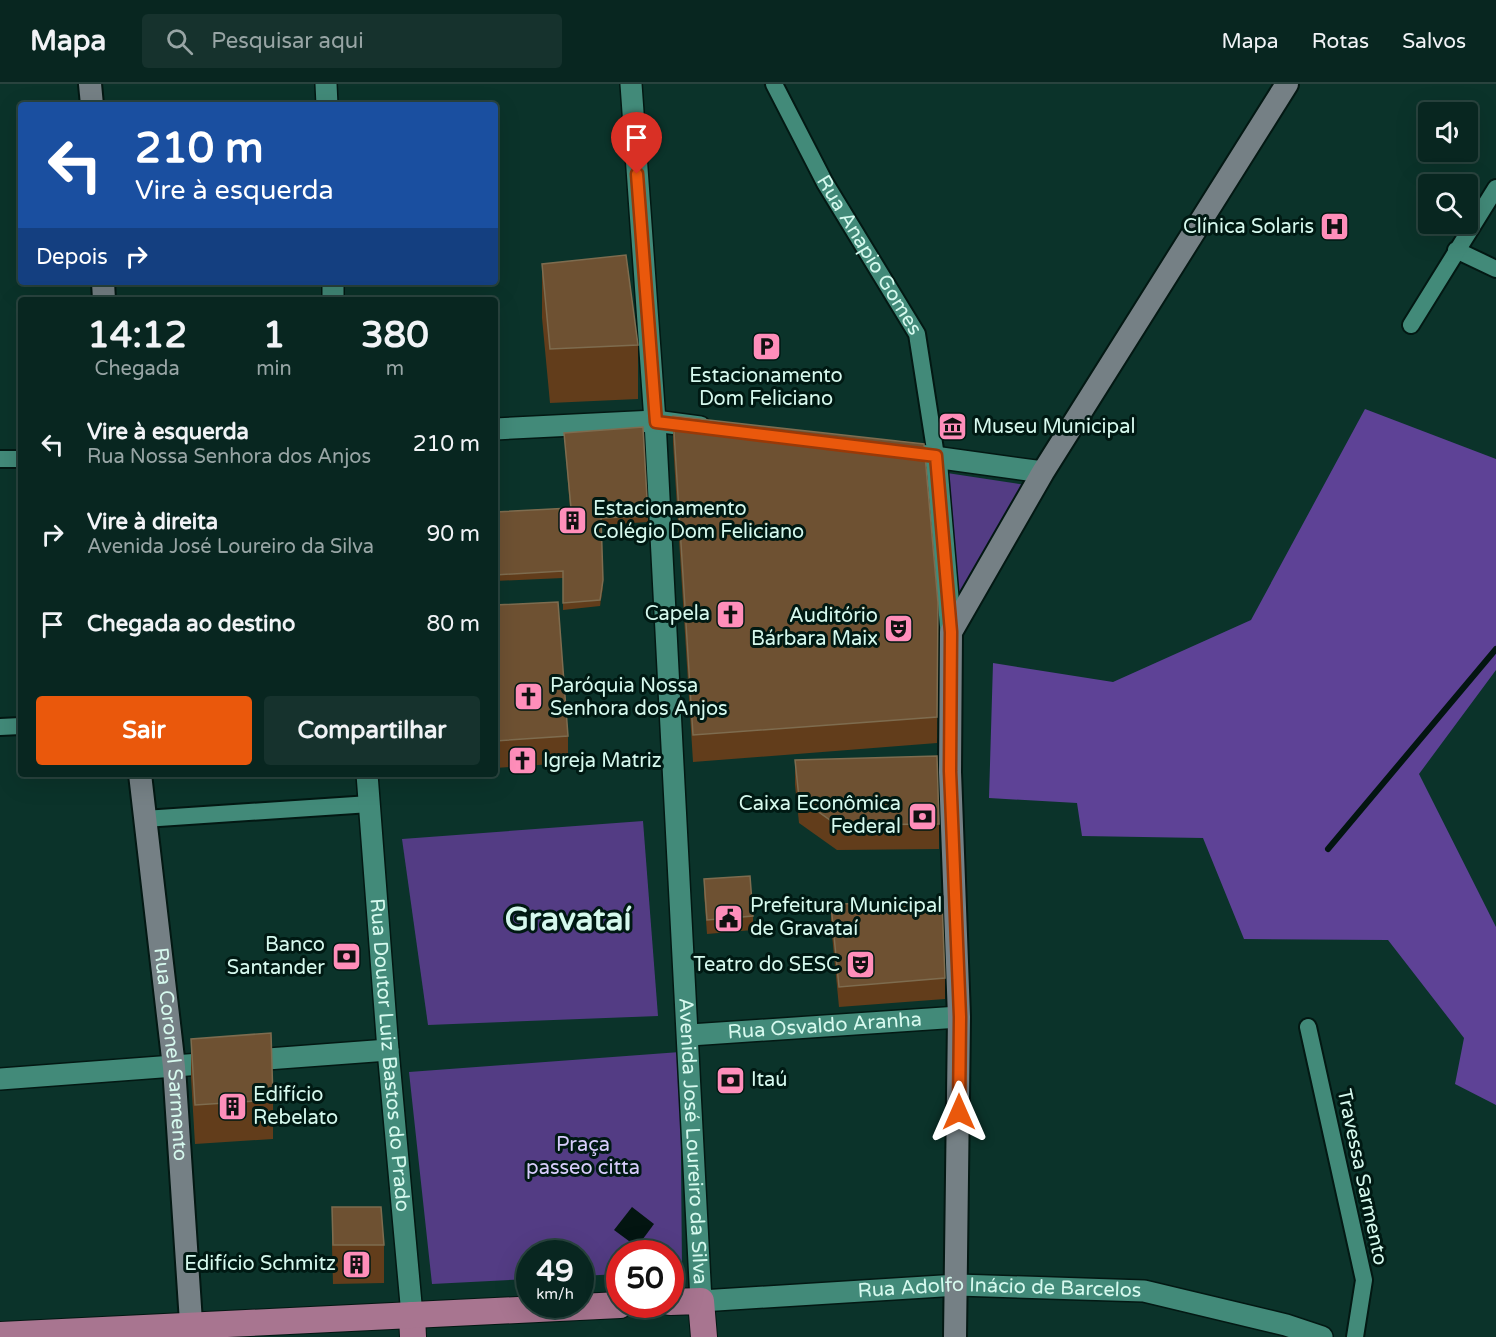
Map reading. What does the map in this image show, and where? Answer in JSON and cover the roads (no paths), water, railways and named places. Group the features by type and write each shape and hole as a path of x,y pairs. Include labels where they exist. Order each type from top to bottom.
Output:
{"main road":[{"path":"90,84 92,102"},
{"path":"951,632 1043,472 1287,84"},
{"name":"Rua Anapio Gomes","path":"951,632 950,771 960,1017 958,1285 955,1337"},
{"name":"Rua Coronel Sarmento","path":"140,777 174,1067 191,1330"},
{"name":"Rua Adolfo Inácio de Barcelos","path":"684,1302 701,1301"},
{"name":"Avenida José Loureiro da Silva","path":"701,1301 704,1337"},
{"path":"0,1335 412,1326 606,1306"}],"street":[{"path":"326,84 327,102"},
{"name":"Avenida José Loureiro da Silva","path":"631,84 656,422 690,1035 701,1301"},
{"name":"Rua Anapio Gomes","path":"774,84 825,183 917,334 936,456 951,632"},
{"path":"1411,325 1496,188"},
{"path":"1456,250 1496,269"},
{"path":"498,429 656,422 726,430"},
{"path":"878,449 1043,472"},
{"path":"0,459 18,459"},
{"path":"0,727 18,726"},
{"name":"Rua Doutor Luiz Bastos do Prado","path":"367,777 412,1326"},
{"path":"144,819 370,804"},
{"name":"Rua Osvaldo Aranha","path":"690,1035 960,1017"},
{"name":"Travessa Sarmento","path":"1308,1027 1364,1280 1355,1337"},
{"path":"0,1079 388,1050"},
{"name":"Rua Adolfo Inácio de Barcelos","path":"701,1301 958,1285 1144,1291 1283,1331 1322,1337"}],"waterway":[{"path":"1328,849 1496,649"}],"place":[{"name":"Clínica Solaris","path":"1335,227"},
{"name":"Estacionamento Dom Feliciano","path":"766,346"},
{"name":"Museu Municipal","path":"952,427"},
{"name":"Estacionamento Colégio Dom Feliciano","path":"572,521"},
{"name":"Capela","path":"731,614"},
{"name":"Auditório Bárbara Maix","path":"899,628"},
{"name":"Paróquia Nossa Senhora dos Anjos","path":"529,697"},
{"name":"Igreja Matriz","path":"522,761"},
{"name":"Caixa Econômica Federal","path":"922,816"},
{"name":"Prefeitura Municipal de Gravataí","path":"729,918"},
{"name":"Banco Santander","path":"346,956"},
{"name":"Teatro do SESC","path":"861,965"},
{"name":"Itaú","path":"730,1080"},
{"name":"Edifício Rebelato","path":"232,1106"},
{"name":"Edifício Schmitz","path":"357,1264"}],"district":[{"name":"Gravataí","path":"568,920"}],"park label":[{"name":"Praça passeo citta","path":"583,1156"}]}
